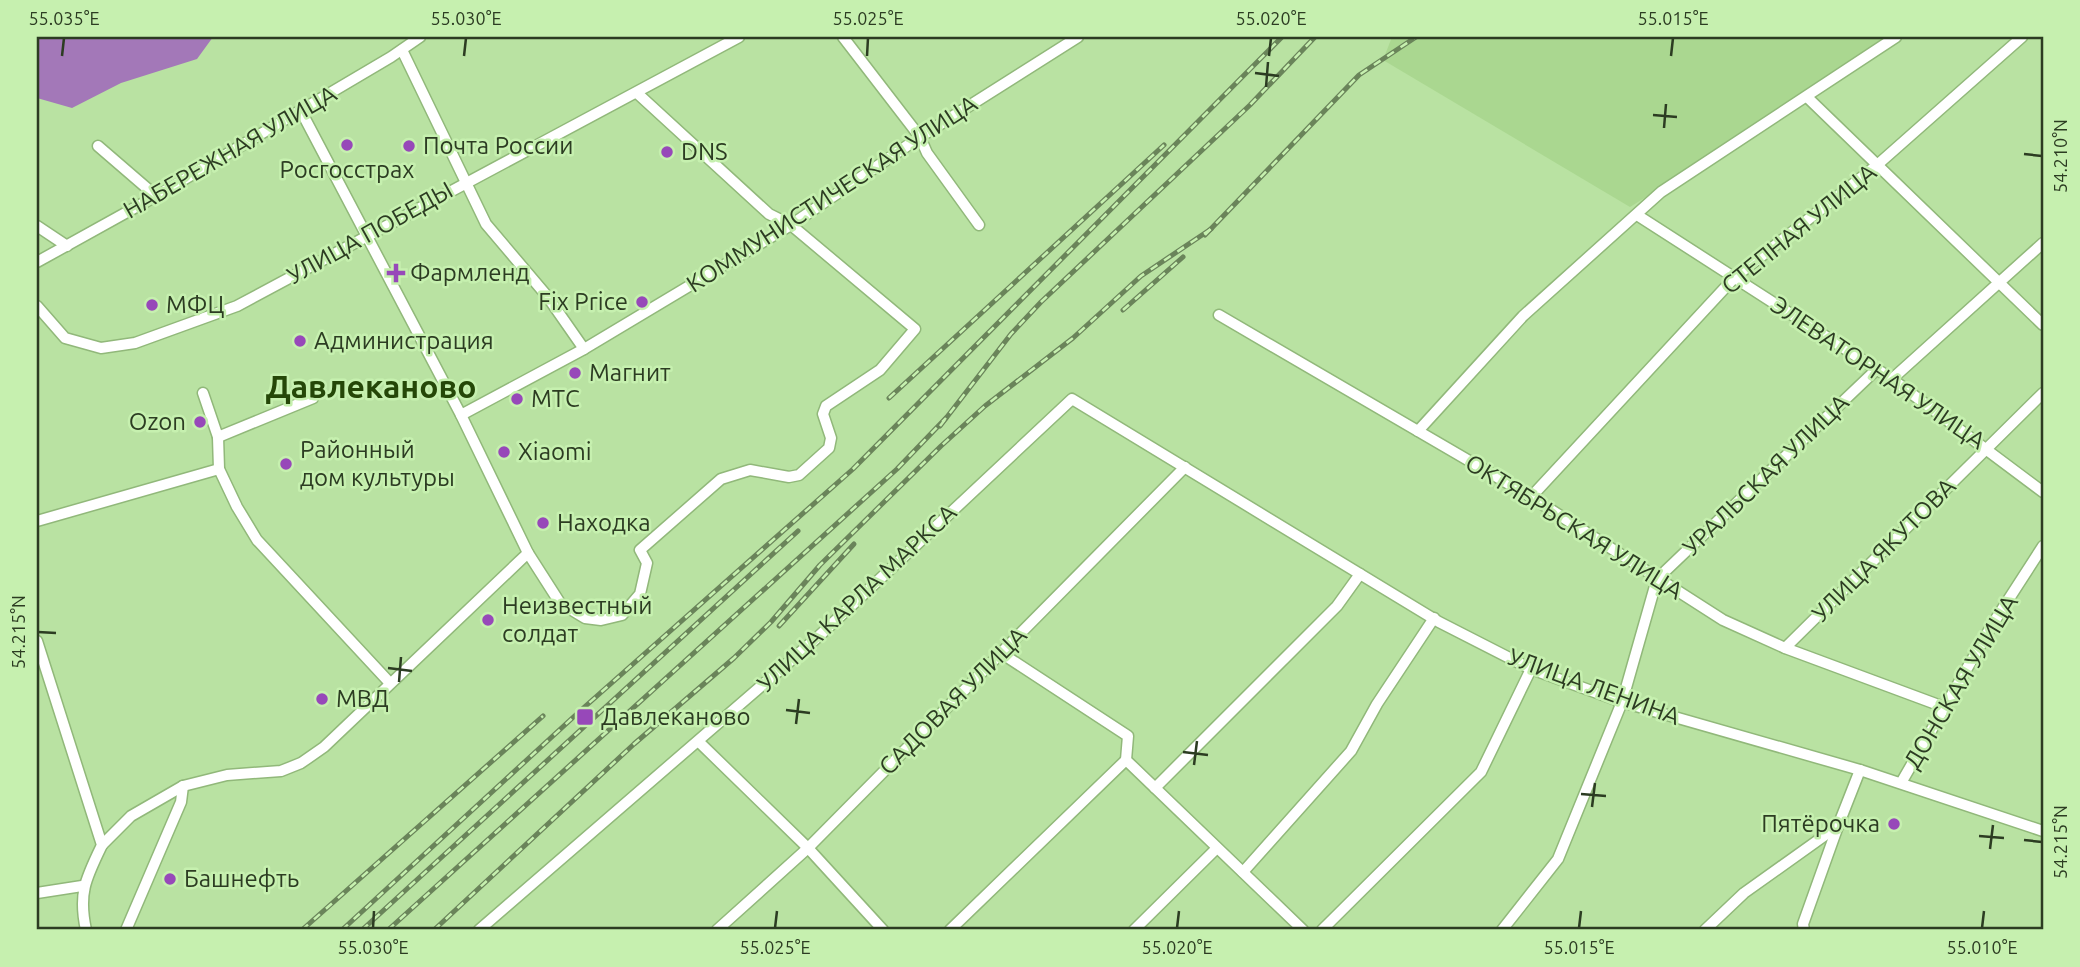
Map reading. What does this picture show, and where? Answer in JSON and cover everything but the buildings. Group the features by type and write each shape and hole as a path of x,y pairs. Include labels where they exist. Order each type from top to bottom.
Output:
{"street":[{"name":"НАБЕРЕЖНАЯ УЛИЦА","path":"37,262 301,111 420,37"},
{"name":"УЛИЦА ПОБЕДЫ","path":"37,306 65,338 101,348 135,343 237,306 466,180 637,93 739,37"},
{"path":"843,37 920,137 927,153 979,225"},
{"name":"КОММУНИСТИЧЕСКАЯ УЛИЦА","path":"461,415 584,349 791,225 920,137 1078,37"},
{"path":"1418,431 1523,316 1661,192 1896,37"},
{"name":"СТЕПНАЯ УЛИЦА","path":"1531,497 1735,276 1876,166 2022,37"},
{"path":"402,50 486,224 547,296 584,349"},
{"path":"301,111 461,415 528,553 565,609 585,618 601,620 622,615 640,594 647,563 640,550 721,479 750,470 789,477 799,475 829,448 831,438 823,414 826,406 880,370 915,329 791,225 769,214 637,93"},
{"path":"1807,97 2043,325"},
{"path":"98,146 156,196"},
{"name":"ЭЛЕВАТОРНАЯ УЛИЦА","path":"1637,215 1892,379 1988,448 2043,492"},
{"path":"37,226 67,246"},
{"path":"1892,379 2043,243"},
{"name":"ОКТЯБРЬСКАЯ УЛИЦА","path":"1219,315 1531,497 1723,620 1785,648 1944,707"},
{"name":"УРАЛЬСКАЯ УЛИЦА","path":"1657,579 1877,369"},
{"path":"202,393 218,437 219,469 257,540 389,682"},
{"name":"УЛИЦА ЯКУТОВА","path":"1785,648 2043,393"},
{"path":"218,437 313,398"},
{"name":"УЛИЦА ЛЕНИНА","path":"1072,399 1434,618 1531,669 1622,702 1860,770 2043,831"},
{"name":"УЛИЦА КАРЛА МАРКСА","path":"479,930 819,636 1072,399"},
{"name":"САДОВАЯ УЛИЦА","path":"716,930 808,848 1185,467"},
{"path":"37,521 219,469"},
{"name":"ДОНСКАЯ УЛИЦА","path":"1901,783 1944,707 2043,547"},
{"path":"86,930 82,912 82,886 102,845 131,816 183,786 227,775 281,771 301,763 324,747 389,682 528,553"},
{"path":"1155,788 1338,606 1360,574"},
{"path":"1502,930 1558,859 1622,702 1657,579"},
{"path":"1243,872 1351,751 1377,704 1434,618"},
{"path":"37,641 102,845"},
{"path":"950,930 1126,760 1128,736 1001,653"},
{"path":"1322,930 1481,772 1531,669"},
{"path":"699,741 808,848 883,930"},
{"path":"1126,760 1303,930"},
{"path":"1804,930 1803,924 1860,770"},
{"path":"126,930 181,802 183,786"},
{"path":"1705,930 1744,893 1838,826"},
{"path":"1134,930 1217,848"},
{"path":"37,893 82,886"}],"shaded area":[{"path":"37,37 213,37 197,59 121,83 72,108 37,98"},
{"path":"1392,37 1901,37 1630,207 1383,60"}],"railway":[{"path":"342,930 580,711 853,469 1282,37"},
{"path":"940,426 1011,334 1041,302 1250,105 1315,37"},
{"path":"1205,235 1359,75 1416,37"},
{"path":"889,398 1164,145"},
{"path":"434,930 634,744 734,658 771,622 820,565 985,406 1073,338 1141,276 1211,229"},
{"path":"1123,310 1183,257"},
{"path":"388,930 897,469 946,418"},
{"path":"362,930 798,531"},
{"path":"779,626 854,544"},
{"path":"302,930 543,716"}],"place":[{"name":"Росгосстрах","path":"347,145"},
{"name":"Почта России","path":"409,146"},
{"name":"DNS","path":"667,152"},
{"name":"Фармленд","path":"396,273"},
{"name":"Fix Price","path":"642,302"},
{"name":"МФЦ","path":"152,305"},
{"name":"Администрация","path":"300,341"},
{"name":"Магнит","path":"575,373"},
{"name":"МТС","path":"517,399"},
{"name":"Ozon","path":"200,422"},
{"name":"Xiaomi","path":"504,452"},
{"name":"Районный дом культуры","path":"286,464"},
{"name":"Находка","path":"543,523"},
{"name":"Неизвестный солдат","path":"488,620"},
{"name":"МВД","path":"322,699"},
{"name":"Давлеканово","path":"585,717"},
{"name":"Пятёрочка","path":"1894,824"},
{"name":"Башнефть","path":"170,879"}],"district":[{"name":"Давлеканово","path":"371,387"}]}
